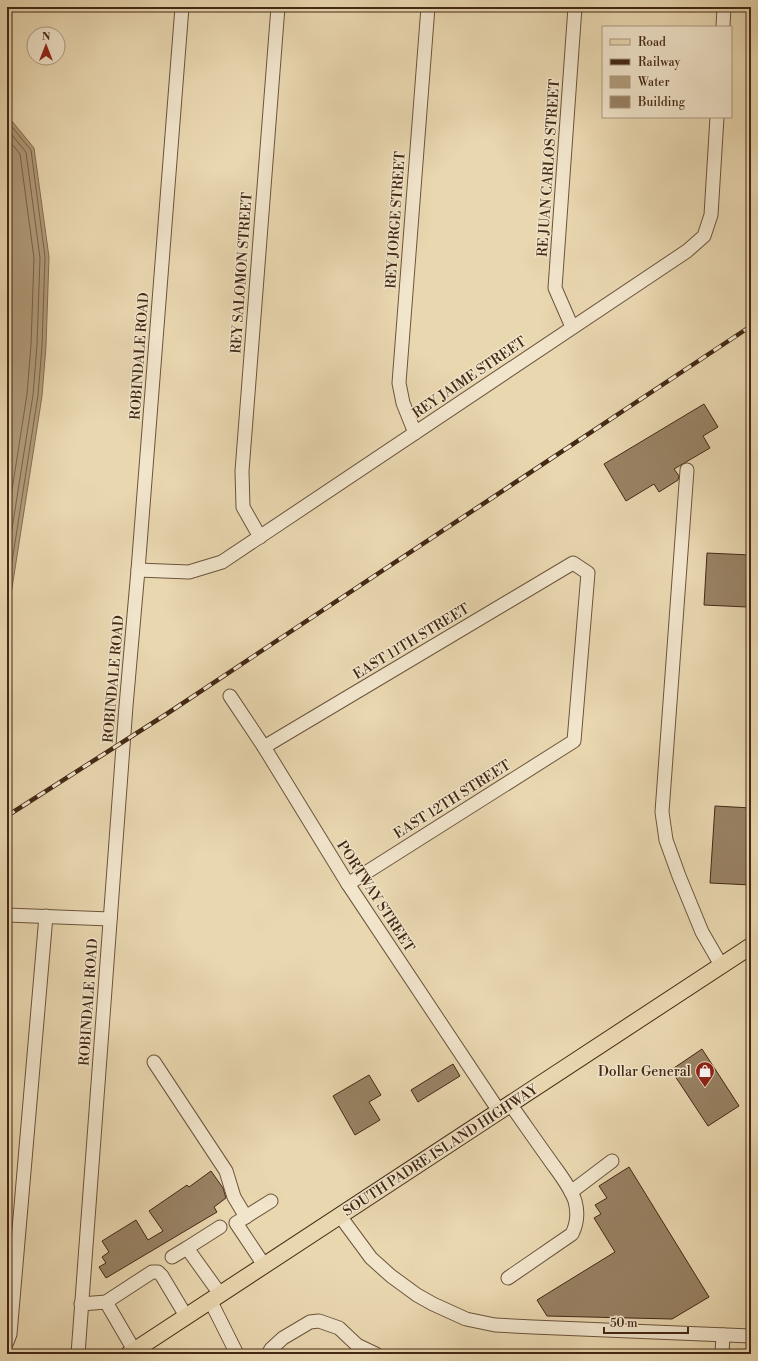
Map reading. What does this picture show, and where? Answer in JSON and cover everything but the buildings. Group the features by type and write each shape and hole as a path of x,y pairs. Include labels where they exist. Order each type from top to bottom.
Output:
{"main road":[{"name":"SOUTH PADRE ISLAND HIGHWAY","path":"132,1352 751,946"}],"street":[{"name":"ROBINDALE ROAD","path":"78,1354 126,706 182,7"},
{"name":"REY SALOMON STREET","path":"260,537 243,507 242,471 278,7"},
{"name":"REY JORGE STREET","path":"415,433 403,403 399,383 428,7"},
{"name":"RE JUAN CARLOS STREET","path":"572,328 556,288 576,7"},
{"path":"723,26 724,7"},
{"name":"REY JAIME STREET","path":"138,570 189,572 222,562 687,251 704,236 711,215 717,118"},
{"path":"687,470 662,812 666,840 679,876 702,932 721,965"},
{"name":"EAST 11TH STREET","path":"264,747 573,563 588,573 574,741"},
{"name":"PORTWAY STREET","path":"230,696 264,747 348,884 505,1108 559,1173 571,1192 576,1209 576,1226 572,1234 508,1278"},
{"name":"EAST 12TH STREET","path":"348,884 574,741"},
{"path":"7,915 110,919"},
{"path":"7,1342 10,1334 46,916"},
{"path":"154,1062 226,1170 234,1197 246,1218"},
{"path":"571,1192 612,1161"},
{"path":"264,1265 236,1223 271,1201"},
{"path":"340,1216 372,1258 391,1276 417,1295 466,1319 494,1325 751,1336"},
{"path":"172,1257 220,1227"},
{"path":"186,1248 215,1297 237,1354"},
{"path":"81,1304 106,1302 152,1272 158,1272 162,1276 186,1316"},
{"path":"106,1302 132,1352"},
{"path":"268,1354 271,1349 283,1338 310,1322 319,1321 339,1328 357,1345 376,1354"},
{"path":"722,1354 723,1335"}],"water":[{"path":"7,115 34,148 49,257 46,346 42,396 7,620"}],"railway":[{"path":"7,816 165,715 751,326"}],"place":[{"name":"Dollar General","path":"705,1088"}]}
